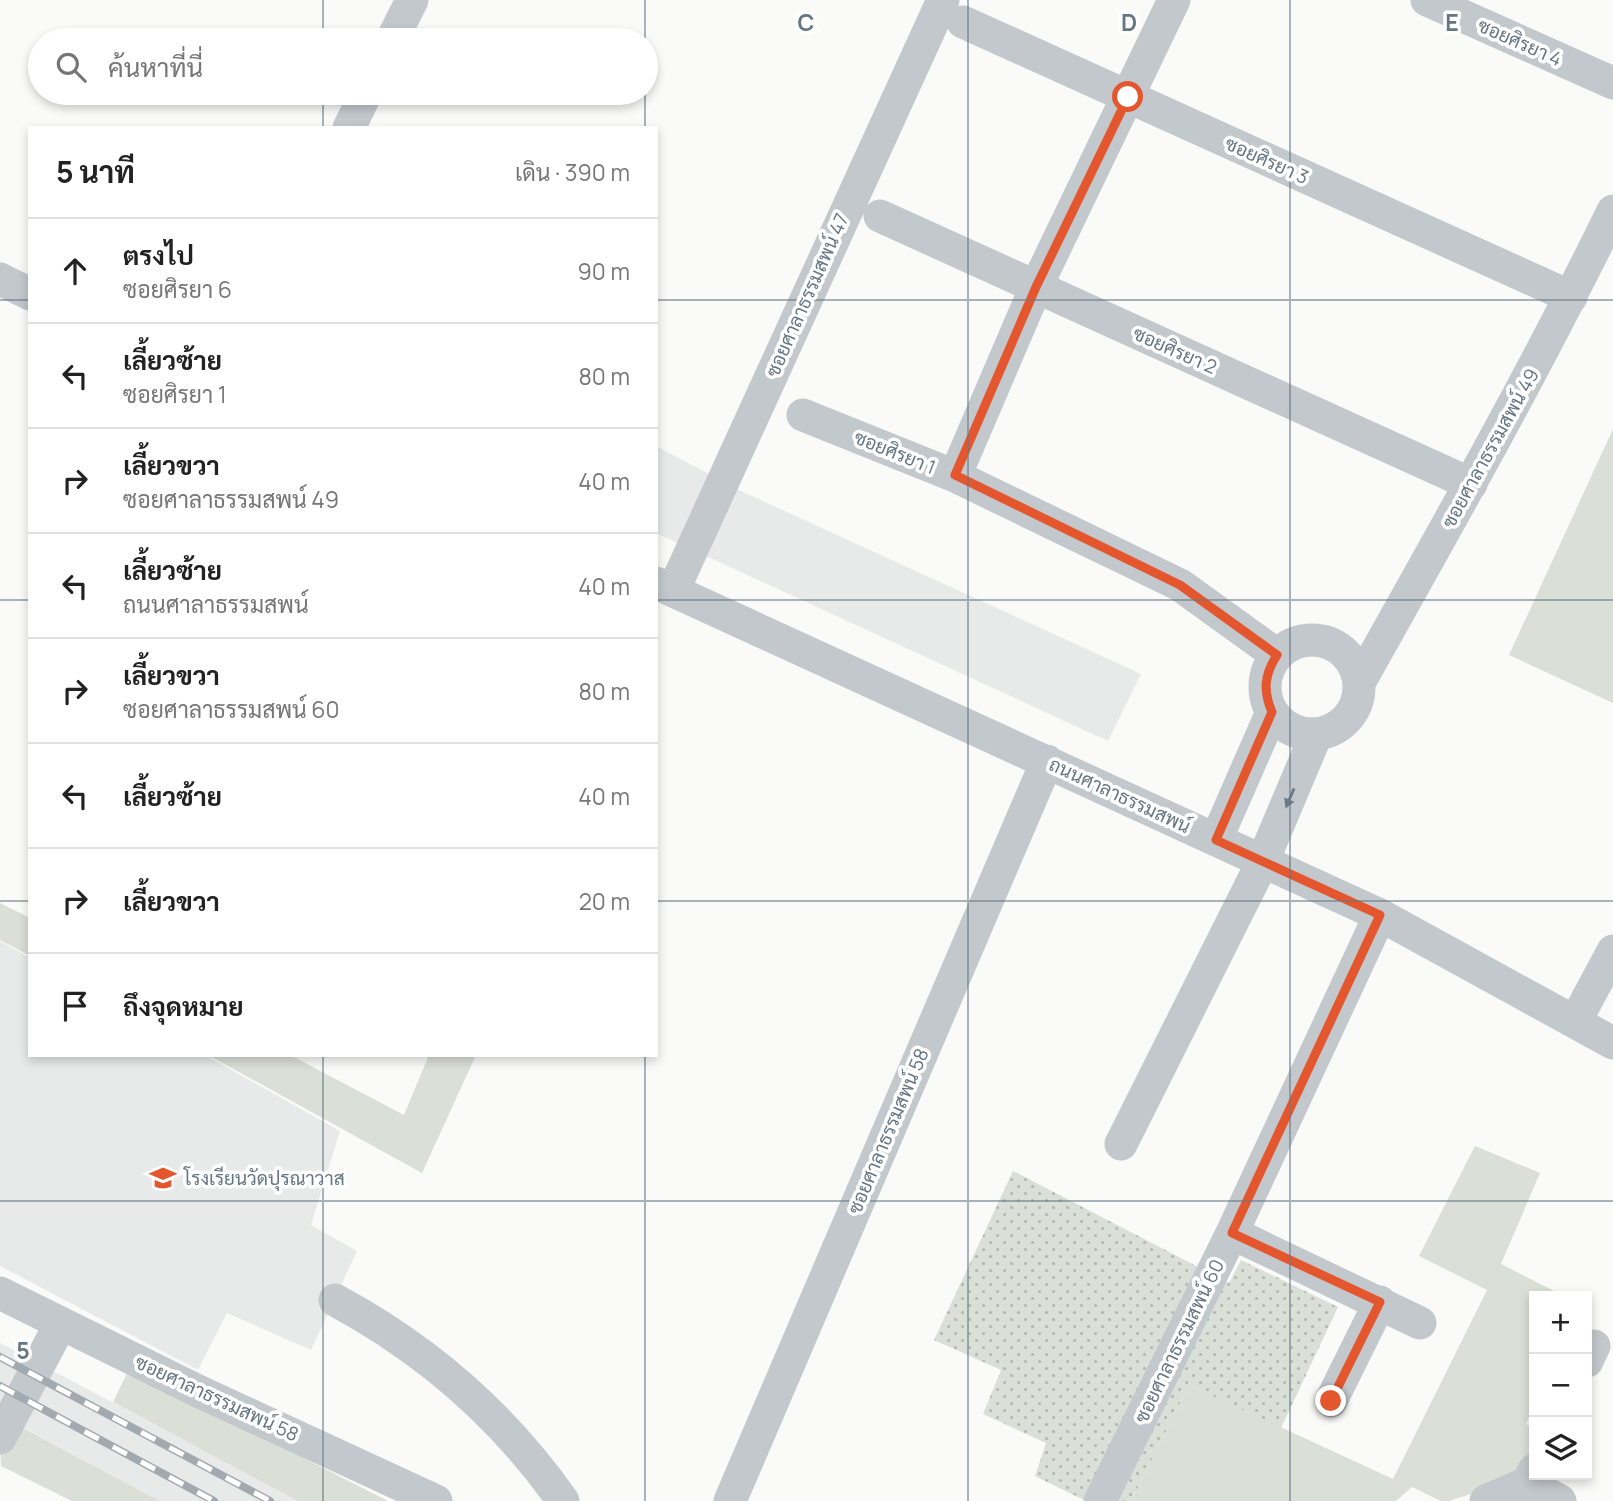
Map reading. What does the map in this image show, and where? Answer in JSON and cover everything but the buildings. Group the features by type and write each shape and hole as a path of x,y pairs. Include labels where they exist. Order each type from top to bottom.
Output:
{"street":[{"path":"398,28 412,0"},
{"path":"955,475 1036,287 1174,0"},
{"name":"ซอยศิรยา 4","path":"1427,0 1613,83"},
{"name":"ซอยศิรยา 3","path":"953,11 1128,97 1571,297"},
{"name":"ซอยศาลาธรรมสพน์ 47","path":"664,587 953,11"},
{"path":"350,126 360,105"},
{"name":"ซอยศาลาธรรมสพน์ 49","path":"1316,735 1338,727 1354,710 1360,681 1471,484 1571,297 1613,211"},
{"name":"ซอยศิรยา 2","path":"880,216 1471,484"},
{"path":"0,279 28,292"},
{"name":"ซอยศิรยา 1","path":"803,415 955,475 1180,585 1277,655"},
{"name":"ถนนศาลาธรรมสพน์","path":"664,587 1380,915 1613,1043"},
{"path":"1121,1144 1262,863 1316,735 1291,730 1272,712 1266,698 1268,668 1277,655 1296,643 1319,640 1346,653 1360,681"},
{"path":"1216,840 1272,712"},
{"name":"ซอยศาลาธรรมสพน์ 58","path":"730,1501 1047,761"},
{"name":"ซอยศาลาธรรมสพน์ 60","path":"1100,1501 1232,1233 1380,915"},
{"path":"1575,1022 1613,951"},
{"path":"1232,1233 1420,1322"},
{"name":"ซอยศาลาธรรมสพน์ 58","path":"0,1293 200,1392 436,1501"},
{"path":"335,1300 362,1314 443,1370 480,1402 537,1464 563,1501"},
{"path":"1331,1401 1380,1302"},
{"path":"0,1438 61,1323"},
{"path":"1486,1501 1527,1485 1560,1501"}],"shaded area":[{"path":"1613,429 1613,703 1509,655"},
{"path":"658,447 743,492 1141,674 1108,741 658,534"},
{"path":"0,903 28,917 28,955 0,940"},
{"name":"โรงเรียนวัดปุรณาวาส","path":"0,941 28,957 28,1057 209,1057 340,1131 311,1225 357,1251 311,1350 227,1313 198,1370 0,1266"},
{"path":"212,1057 294,1057 404,1115 428,1057 475,1057 422,1173"},
{"path":"1475,1146 1540,1173 1501,1264 1554,1291 1529,1291 1529,1417 1526,1424 1529,1426 1529,1462 1522,1477 1449,1501 1441,1501 1412,1487 1396,1501 1131,1501 1189,1385 1393,1479 1487,1290 1419,1256"},
{"path":"1013,1171 1229,1283 1241,1260 1338,1307 1281,1428 1189,1385 1131,1501 1086,1501 1035,1476 1046,1443 983,1414 1001,1370 934,1340"},
{"path":"0,1343 300,1501 160,1501 0,1415"},
{"path":"129,1369 388,1501 298,1501 113,1402"},
{"path":"10,1421 160,1501 72,1501 1,1466 0,1439"}],"railway":[{"path":"0,1357 270,1501"},
{"path":"0,1386 214,1501"}],"place":[{"name":"โรงเรียนวัดปุรณาวาส","path":"163,1178"}],"route":[{"path":"1128,97 1036,287 955,475 1180,585 1277,655 1268,668 1265,683 1266,698 1272,712 1216,840 1380,915 1232,1233 1380,1302 1331,1401"}]}
